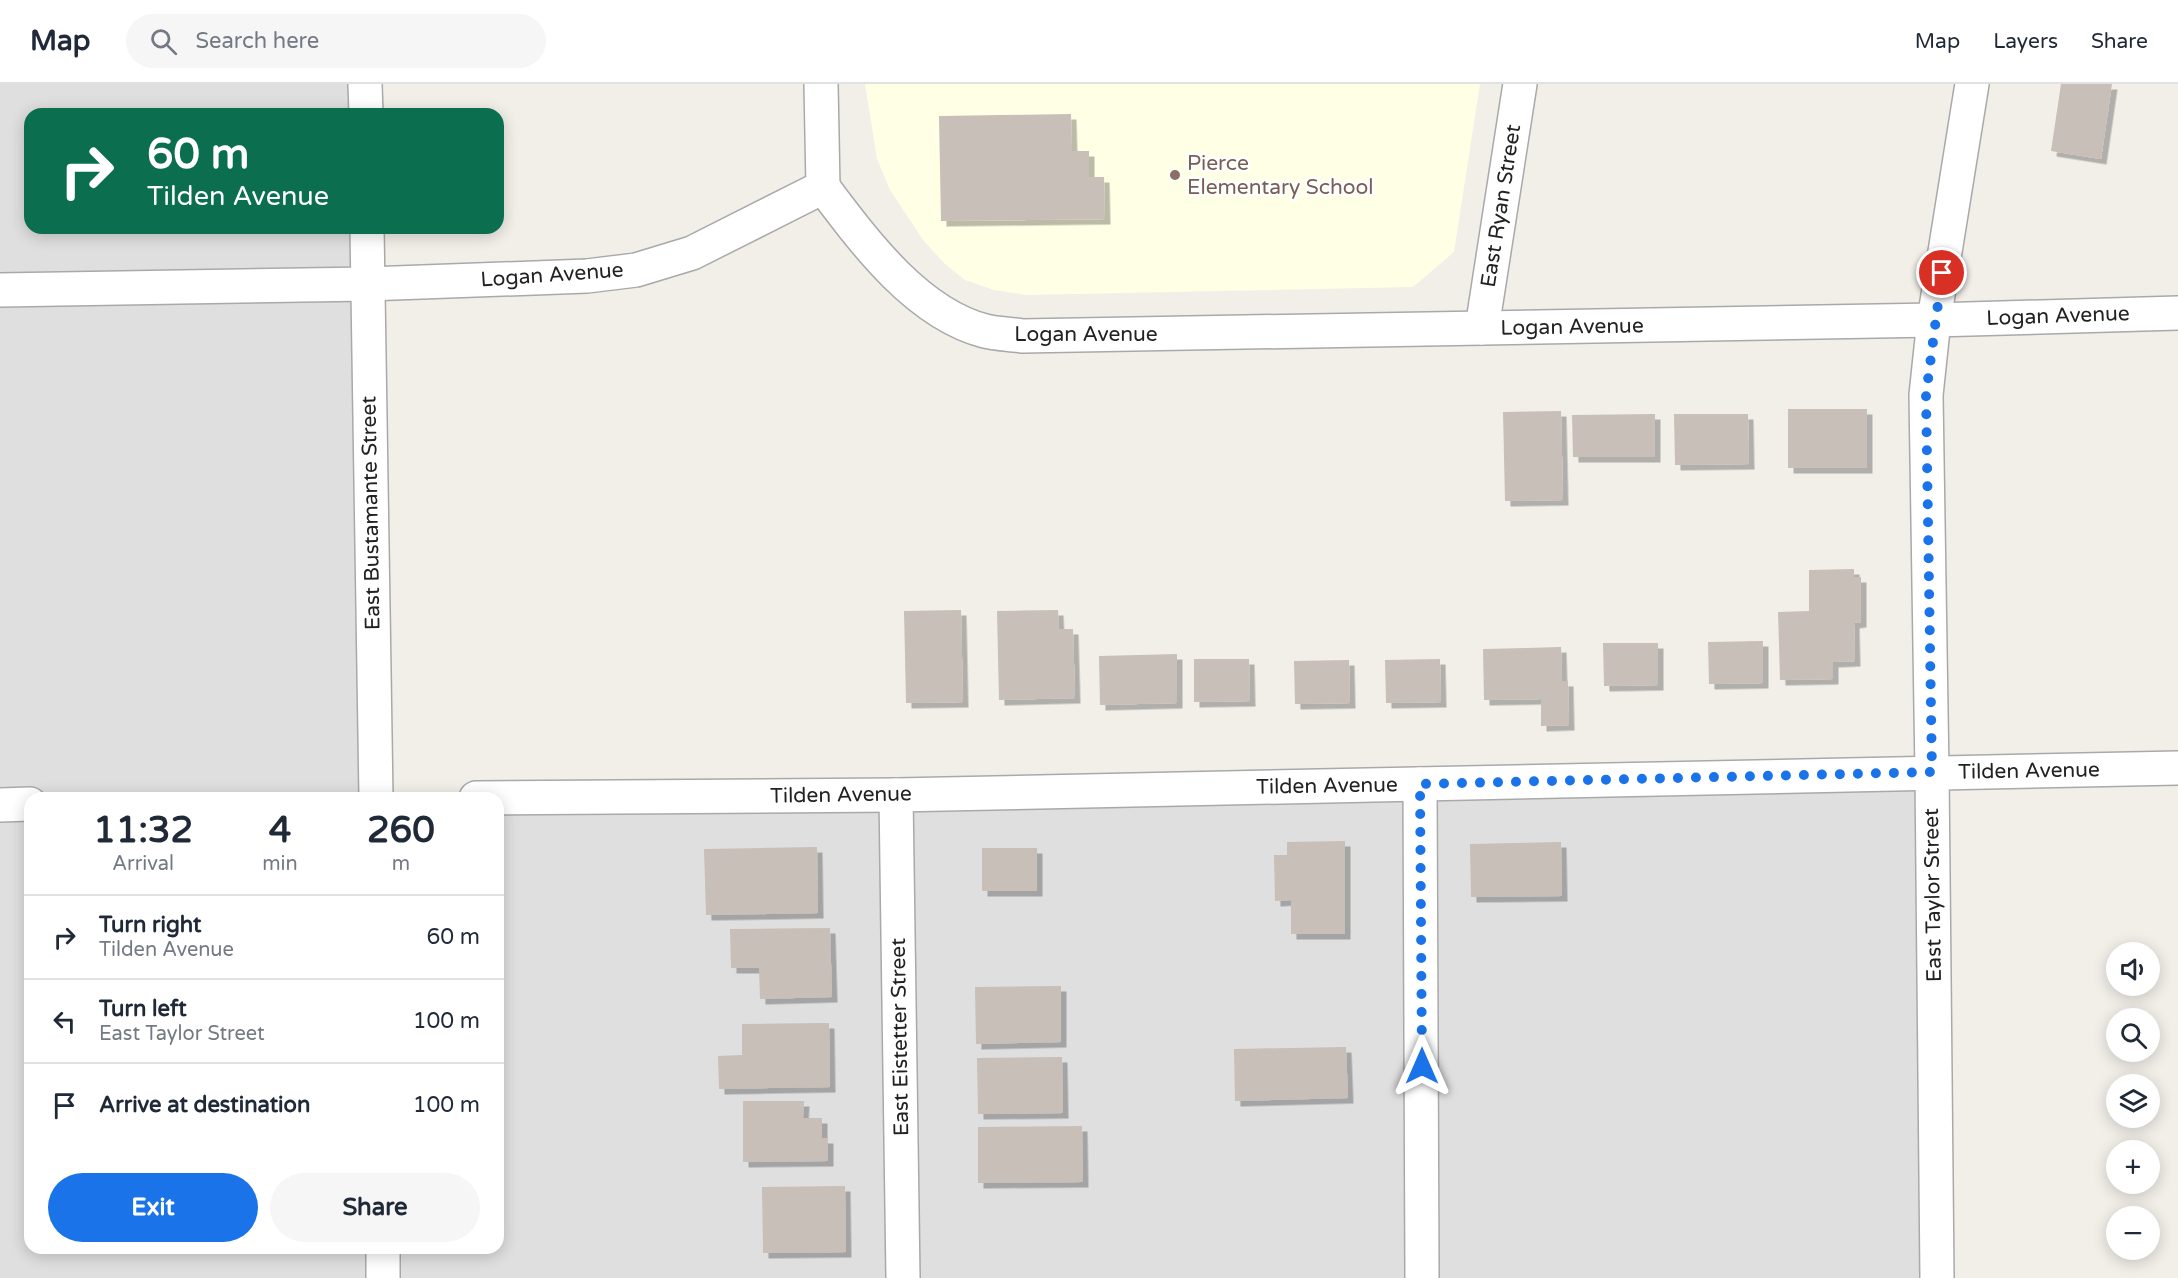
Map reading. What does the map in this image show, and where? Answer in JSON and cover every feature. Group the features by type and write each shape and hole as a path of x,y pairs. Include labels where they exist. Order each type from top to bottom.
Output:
{"street":[{"path":"365,84 366,108"},
{"path":"821,84 823,187"},
{"name":"East Ryan Street","path":"1482,328 1520,84"},
{"name":"East Taylor Street","path":"1937,1278 1926,395 1934,320 1972,84"},
{"name":"Logan Avenue","path":"0,290 368,284 587,276 636,270 692,253 823,187 869,248 895,275 951,317 984,330 1022,336 1934,320 2178,313"},
{"name":"East Bustamante Street","path":"367,234 376,792"},
{"name":"Tilden Avenue","path":"504,798 896,795 2178,768"},
{"path":"1420,784 1422,1278"},
{"name":"East Eistetter Street","path":"896,795 903,1278"},
{"path":"0,804 24,804"},
{"path":"383,1254 383,1278"}],"shaded area":[{"path":"0,84 365,84 366,108 24,108 24,234 367,234 376,792 24,792 24,1254 504,1254 504,798 1932,773 1937,1278 0,1278"},
{"name":"Pierce Elementary School","path":"865,84 1480,84 1454,252 1413,287 1025,295 994,290 965,280 945,264 923,240 890,190 877,159"}],"building":[{"path":"2061,84 2112,84 2101,159 2051,151"},
{"path":"1071,114 1072,151 1089,151 1089,177 1104,177 1105,219 941,221 939,116"},
{"path":"1788,409 1867,409 1867,468 1788,468"},
{"path":"1561,411 1563,500 1505,501 1503,412"},
{"path":"1655,414 1655,457 1573,457 1572,415"},
{"path":"1674,414 1748,414 1749,464 1675,465"},
{"path":"1854,569 1854,577 1861,577 1861,622 1854,623 1855,661 1833,662 1833,679 1780,680 1778,612 1809,611 1809,570"},
{"path":"961,610 963,702 906,703 904,611"},
{"path":"1058,610 1059,629 1073,629 1075,698 999,700 997,611"},
{"path":"1763,641 1763,683 1709,684 1708,642"},
{"path":"1603,643 1658,643 1658,685 1604,686"},
{"path":"1561,647 1562,681 1568,681 1569,725 1541,726 1541,699 1484,700 1483,649"},
{"path":"1177,654 1177,703 1100,705 1099,656"},
{"path":"1194,659 1249,659 1250,701 1194,702"},
{"path":"1440,659 1441,702 1386,703 1385,660"},
{"path":"1349,660 1350,703 1295,704 1294,661"},
{"path":"1345,841 1345,934 1291,934 1291,900 1275,901 1274,855 1287,855 1287,842"},
{"path":"1561,842 1562,896 1471,897 1470,844"},
{"path":"817,847 818,913 706,915 704,849"},
{"path":"982,848 1037,848 1037,891 982,891"},
{"path":"830,928 832,997 760,999 759,968 731,968 730,929"},
{"path":"1061,986 1061,1042 976,1044 975,987"},
{"path":"829,1023 830,1087 719,1089 718,1056 742,1055 742,1024"},
{"path":"1346,1047 1348,1098 1235,1101 1234,1049"},
{"path":"1062,1057 1063,1113 978,1114 977,1058"},
{"path":"743,1101 804,1101 803,1118 822,1118 822,1138 828,1138 828,1161 743,1162"},
{"path":"1082,1126 1083,1182 978,1183 978,1127"},
{"path":"845,1186 846,1252 763,1253 762,1187"}],"place":[{"name":"Pierce Elementary School","path":"1175,175"}],"route":[{"path":"1422,1066 1420,784 1932,772 1926,395 1934,320 1942,273"}]}
